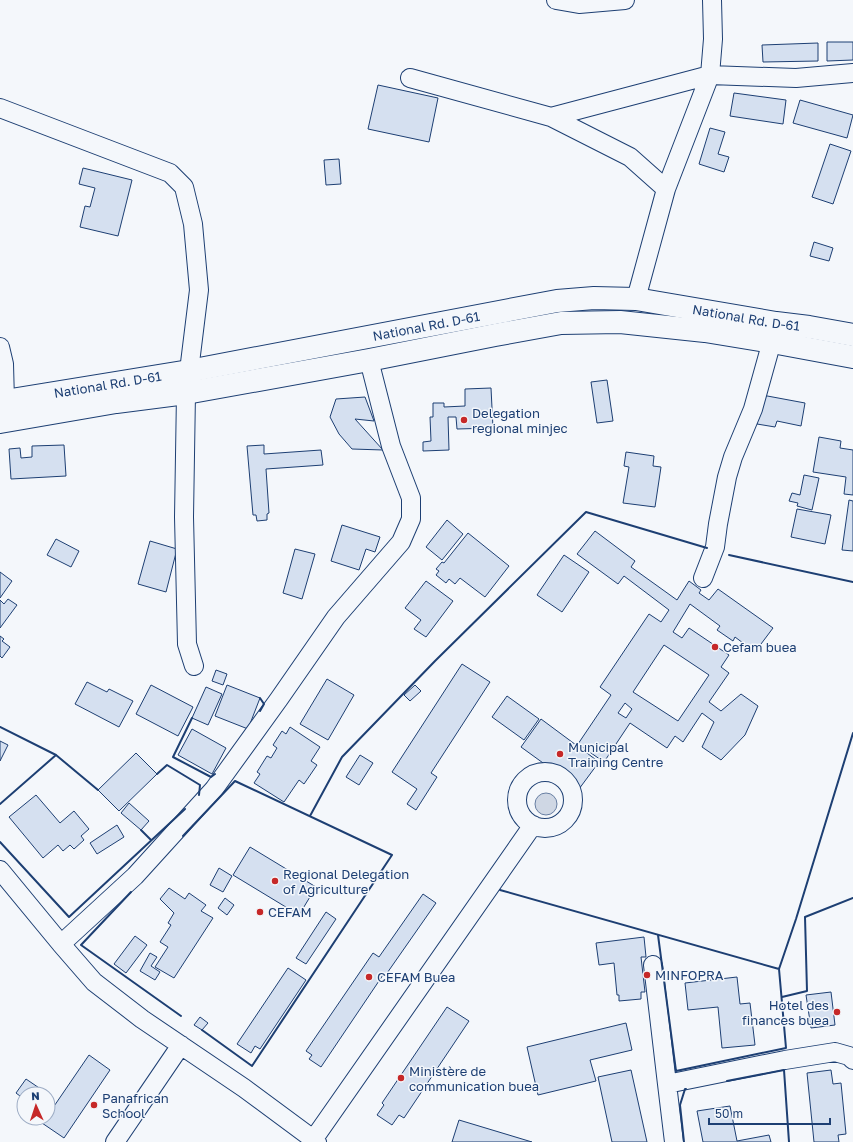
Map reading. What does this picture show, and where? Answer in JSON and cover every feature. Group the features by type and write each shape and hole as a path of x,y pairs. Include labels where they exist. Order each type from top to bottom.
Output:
{"highway":[{"name":"National Rd. D-61","path":"3,402 189,372 557,301 594,298 636,300 774,332 853,356"},
{"name":"National Rd. D-61","path":"0,422 116,402 186,393 561,323 620,322 705,331 774,332 809,327 853,335"}],"street":[{"path":"556,0 579,4 625,0"},
{"path":"636,300 666,189 710,75 713,39 712,0"},
{"path":"551,117 710,75 796,78 853,73"},
{"path":"410,78 551,117 630,156 666,189"},
{"path":"0,108 170,173 184,187 193,224 199,290 186,393 184,517 187,644 194,666"},
{"path":"703,578 715,547 727,477 733,457 753,408 774,332"},
{"path":"0,347 4,364 3,402"},
{"path":"61,944 135,876 214,789 279,700 336,617 401,542 411,519 411,498 391,446 369,360"},
{"path":"0,870 94,982 142,1019 244,1088 315,1141 533,825"},
{"path":"653,965 674,1142"},
{"path":"114,1142 181,1045"},
{"path":"666,1084 785,1060 835,1052 849,1056 853,1060"}],"shaded area":[{"path":"546,793 554,796 557,804 554,812 546,815 538,812 535,804 538,796"}],"building":[{"path":"827,42 853,42 853,60 827,61"},
{"path":"818,43 818,61 763,62 762,45"},
{"path":"378,85 438,98 429,142 368,129"},
{"path":"734,93 786,100 783,124 730,116"},
{"path":"800,100 853,115 847,138 793,123"},
{"path":"710,128 725,132 718,154 729,157 724,172 699,164"},
{"path":"830,144 851,151 833,204 812,197"},
{"path":"339,159 341,184 326,185 324,160"},
{"path":"83,168 132,180 118,236 80,227 85,206 90,207 95,188 79,184"},
{"path":"814,242 833,248 829,261 810,256"},
{"path":"607,380 613,421 597,423 591,382"},
{"path":"491,388 493,428 457,429 456,417 448,417 449,450 423,451 423,442 431,441 430,417 433,417 433,403 444,403 444,407 465,406 465,389"},
{"path":"762,395 805,403 801,426 777,421 775,427 757,424"},
{"path":"365,397 374,421 355,419 383,450 352,449 339,434 330,417 336,399"},
{"path":"819,437 841,441 840,448 853,450 853,495 844,494 846,477 813,472"},
{"path":"64,445 66,476 11,479 9,449 20,448 21,458 32,457 32,446"},
{"path":"264,445 264,454 321,450 323,465 266,469 269,513 267,514 267,520 257,521 256,515 253,515 247,446"},
{"path":"626,452 654,456 653,466 661,467 655,507 623,503 629,467 624,466"},
{"path":"804,475 819,478 812,510 797,506 798,503 789,501 792,493 800,495"},
{"path":"849,500 853,501 853,551 842,550"},
{"path":"797,509 831,515 825,544 791,537"},
{"path":"447,520 463,534 442,560 426,547"},
{"path":"342,525 380,537 375,552 366,549 359,570 331,561"},
{"path":"595,531 635,561 631,567 677,600 689,581 701,590 699,593 709,600 718,589 773,628 755,652 735,637 733,641 717,630 720,626 690,604 673,632 682,638 689,628 729,655 721,667 729,673 709,702 721,711 741,694 758,706 745,735 721,760 702,747 714,722 702,713 683,742 675,736 667,748 630,723 604,762 578,744 611,695 600,687 649,614 661,622 669,610 624,576 618,584 577,554","holes":["664,645 709,675 678,721 633,692","625,703 632,709 626,718 618,713"]},
{"path":"468,533 509,566 485,597 460,578 455,584 449,579 446,583 436,575 439,571 436,569 442,562 444,563"},
{"path":"56,539 79,551 71,567 47,555"},
{"path":"150,541 177,549 166,592 138,584"},
{"path":"295,549 315,554 302,599 283,593"},
{"path":"564,555 589,572 562,612 537,595"},
{"path":"0,572 12,581 0,598"},
{"path":"426,581 453,601 426,637 414,629 421,620 405,608"},
{"path":"8,599 17,605 0,628 0,600 4,604"},
{"path":"0,636 4,639 2,641 10,647 2,658 0,656"},
{"path":"462,664 490,682 431,773 437,777 416,810 407,804 417,789 392,772"},
{"path":"216,670 227,674 223,685 212,681"},
{"path":"327,679 354,695 328,740 300,724"},
{"path":"87,682 107,692 109,689 133,701 119,727 75,704"},
{"path":"151,685 193,707 178,736 136,714"},
{"path":"227,685 260,698 248,729 215,716"},
{"path":"415,685 421,691 410,701 404,695"},
{"path":"206,687 222,694 208,725 192,718"},
{"path":"507,696 539,719 524,740 492,717"},
{"name":"Municipal Training Centre","path":"541,719 599,762 579,789 521,747"},
{"path":"290,727 320,747 311,761 317,765 304,784 299,780 284,802 254,783 260,774 257,772 267,756 271,758 277,748 273,745 282,731 286,734"},
{"path":"192,729 226,748 212,774 178,755"},
{"path":"0,741 8,745 0,761"},
{"path":"136,753 157,774 119,811 98,790"},
{"path":"360,755 373,763 359,785 346,777"},
{"path":"36,795 60,823 74,811 89,829 81,836 84,840 74,849 70,845 63,851 58,845 43,858 9,817"},
{"path":"129,803 149,821 141,830 121,813"},
{"path":"117,825 124,837 97,854 90,843"},
{"name":"Regional Delegation of Agriculture","path":"250,847 316,887 299,915 233,875"},
{"path":"219,868 232,876 223,892 210,885"},
{"path":"169,888 185,899 189,893 206,905 201,911 213,918 174,978 155,967 168,947 160,942 171,925 168,923 174,913 160,899"},
{"path":"423,894 436,903 385,976 383,975 321,1067 309,1059 312,1055 306,1051 373,953 379,957"},
{"path":"225,898 234,905 227,915 218,908"},
{"path":"326,912 336,919 306,964 296,958"},
{"path":"135,936 147,945 126,973 114,964"},
{"path":"644,937 646,957 641,957 645,992 641,992 641,999 619,1001 619,995 617,995 614,963 599,965 596,943"},
{"path":"150,953 157,957 151,966 160,972 155,980 140,971"},
{"path":"288,968 306,980 260,1049 255,1046 251,1053 237,1044"},
{"path":"737,977 740,1004 750,1003 755,1045 722,1048 718,1007 688,1010 685,983"},
{"path":"831,992 835,1025 811,1028 806,995"},
{"path":"447,1007 469,1021 404,1118 399,1115 392,1125 377,1115 384,1105 382,1103"},
{"path":"200,1017 208,1023 202,1030 194,1025"},
{"path":"626,1023 632,1050 590,1060 596,1081 538,1095 527,1047"},
{"path":"89,1055 110,1070 64,1138 46,1126 56,1126 56,1103"},
{"path":"631,1070 647,1142 612,1142 598,1077"},
{"path":"831,1070 833,1084 841,1083 846,1134 838,1135 839,1142 814,1142 807,1073"},
{"path":"26,1079 36,1086 21,1086"},
{"path":"730,1106 737,1141 769,1135 771,1142 703,1142 697,1111"},
{"path":"459,1120 532,1142 452,1142"}],"wall":[{"path":"310,816 342,757 435,661 586,512 707,548"},
{"path":"729,555 853,582"},
{"path":"260,698 264,704 260,711"},
{"path":"192,718 173,757 211,777 215,774"},
{"path":"0,727 56,755 0,804"},
{"path":"500,890 779,969 796,919 853,733"},
{"path":"56,755 98,790"},
{"path":"157,774 167,765 200,785 199,795"},
{"path":"183,836 235,781 392,855 252,1066 202,1030"},
{"path":"0,842 69,917 185,809"},
{"path":"141,830 151,840"},
{"path":"131,892 81,945 181,1016"},
{"path":"782,997 807,991 805,917 853,898"},
{"path":"658,935 676,1071 786,1048 779,969"},
{"path":"784,1070 789,1142"},
{"path":"727,1081 784,1070"},
{"path":"684,1142 680,1105 686,1089"}],"place":[{"name":"Delegation regional minjec","path":"464,420"},
{"name":"Cefam buea","path":"715,647"},
{"name":"Municipal Training Centre","path":"560,754"},
{"name":"Regional Delegation of Agriculture","path":"275,881"},
{"name":"CEFAM","path":"260,912"},
{"name":"MINFOPRA","path":"647,975"},
{"name":"CEFAM Buea","path":"369,977"},
{"name":"Hotel des finances buea","path":"837,1012"},
{"name":"Ministère de communication buea","path":"401,1078"},
{"name":"Panafrican School","path":"94,1105"}]}
